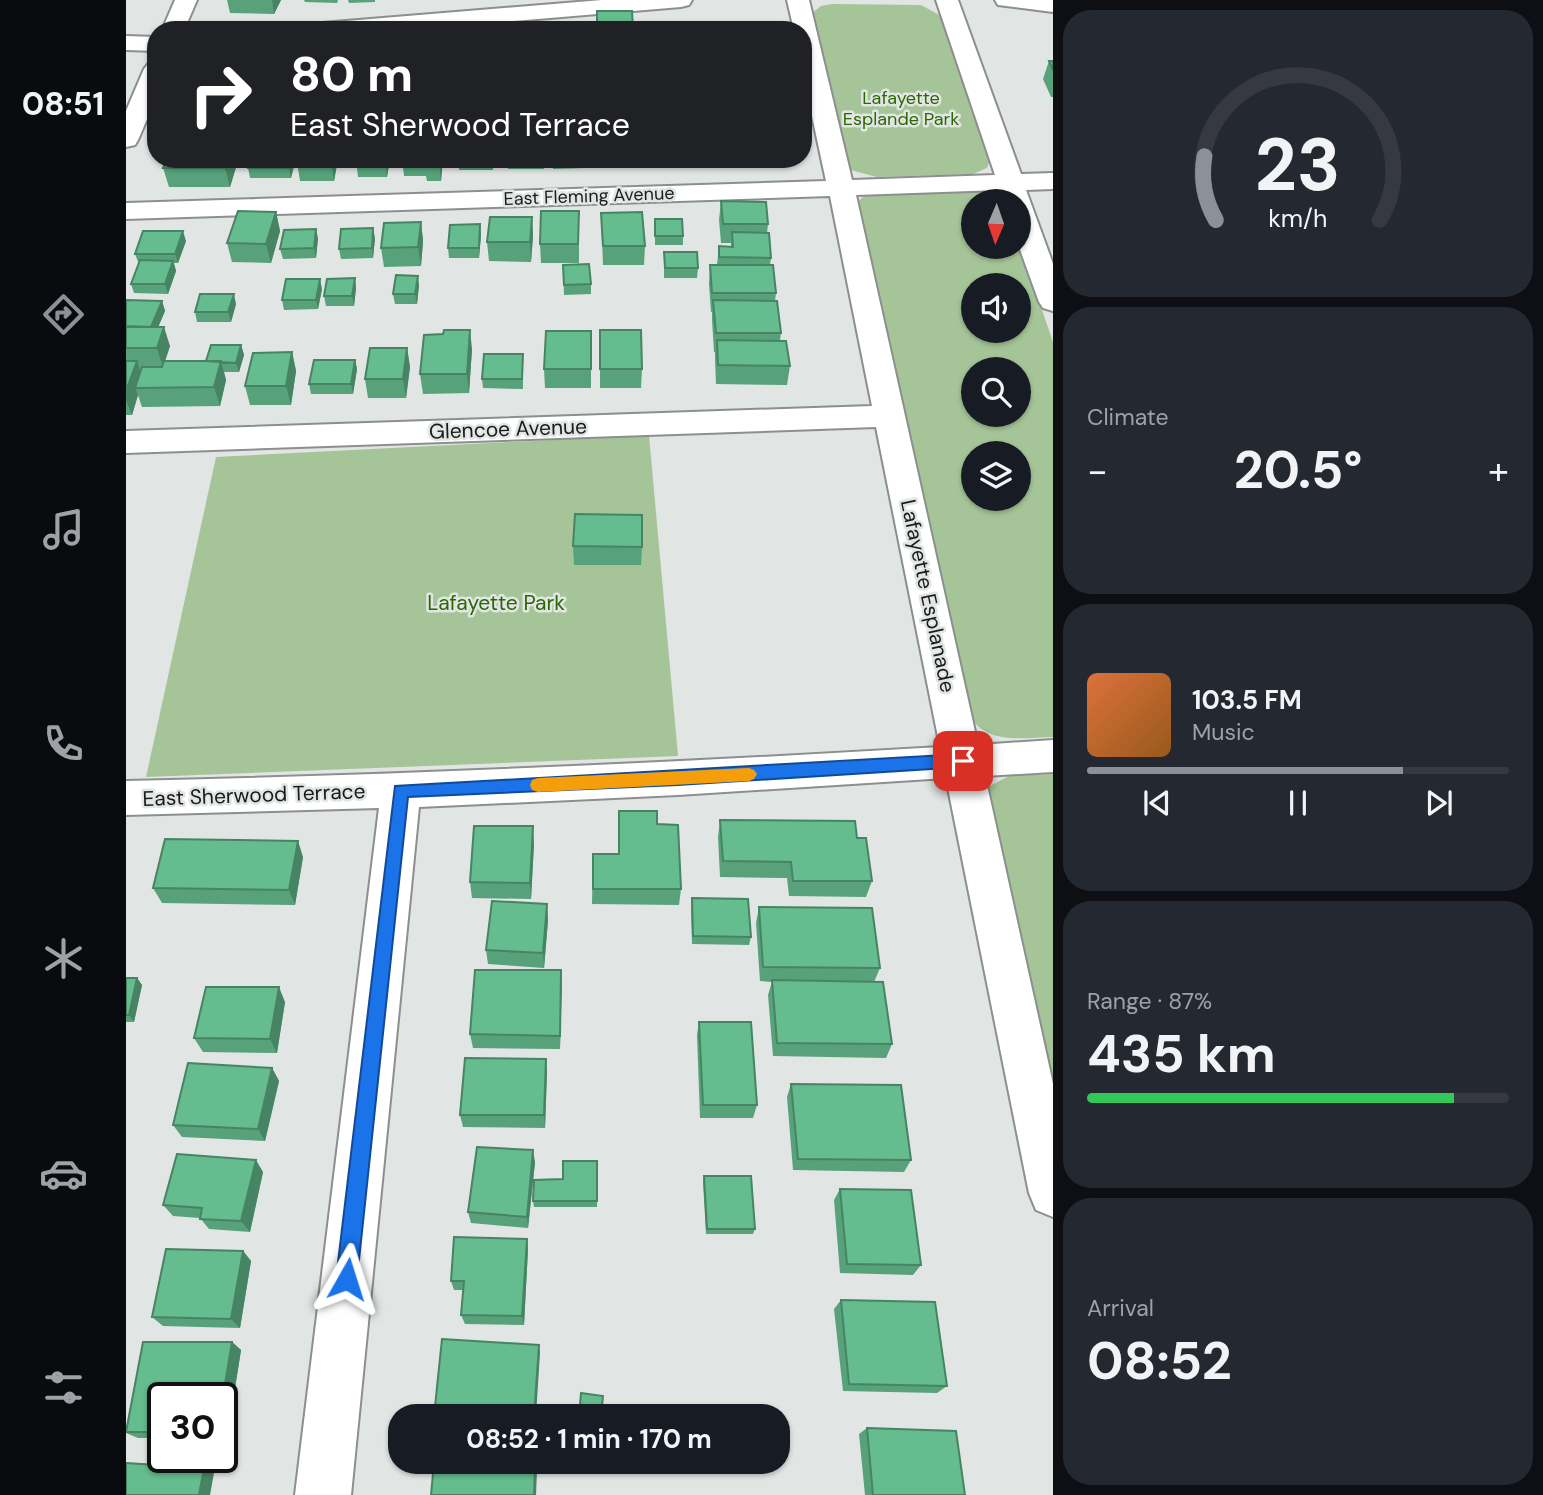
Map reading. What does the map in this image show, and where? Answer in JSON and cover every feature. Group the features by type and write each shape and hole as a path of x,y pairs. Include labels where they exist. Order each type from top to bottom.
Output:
{"main road":[{"path":"177,21 186,0"},
{"path":"429,21 681,0"},
{"name":"Lafayette Esplanade","path":"798,0 803,21"},
{"path":"947,0 1013,189"},
{"path":"1006,0 1053,5"},
{"path":"126,43 147,44"},
{"name":"Lafayette Esplanade","path":"812,61 841,187 1053,1193"},
{"path":"126,140 147,90"},
{"name":"East Fleming Avenue","path":"1031,190 1053,181"},
{"name":"East Fleming Avenue","path":"126,211 841,187 961,193"},
{"path":"1031,241 1053,302"},
{"name":"Glencoe Avenue","path":"126,442 889,416"},
{"name":"East Sherwood Terrace","path":"126,798 401,791 678,779 1053,756"},
{"path":"323,1495 401,791"}],"green space":[{"name":"Lafayette Esplande Park","path":"921,5 943,17 990,160 987,168 973,174 877,177 847,169 812,13 821,6"},
{"name":"Lafayette Esplande Park","path":"961,191 961,259 1024,259 1029,273 961,273 961,343 1031,343 1031,278 1053,342 1053,737 1006,738 985,731 968,714 855,204 863,197 876,194"},
{"name":"Lafayette Park","path":"649,435 678,756 146,777 216,457"},
{"path":"1053,774 1053,1108 988,802 990,786 1009,776"}],"building":[{"path":"597,11 632,11 633,21 597,21"},
{"path":"721,201 766,202 768,224 723,224"},
{"path":"238,211 276,212 266,244 227,243"},
{"path":"541,211 579,211 578,244 540,244"},
{"path":"642,212 645,246 603,246 601,213"},
{"path":"490,217 532,217 530,242 487,242"},
{"path":"655,219 682,219 683,236 655,236"},
{"path":"421,222 418,247 381,248 384,223"},
{"path":"480,224 479,248 448,248 450,225"},
{"path":"373,228 372,248 339,249 341,229"},
{"path":"316,229 314,248 280,249 284,230"},
{"path":"143,231 183,231 175,254 135,254"},
{"path":"732,232 769,233 771,258 719,257 719,246 733,247"},
{"path":"664,252 697,252 698,268 665,268"},
{"path":"140,260 173,261 165,284 131,284"},
{"path":"589,264 591,284 564,285 563,265"},
{"path":"710,265 773,265 776,293 712,293"},
{"path":"396,275 418,276 415,294 393,294"},
{"path":"355,278 352,296 324,296 327,279"},
{"path":"286,279 320,279 316,300 282,300"},
{"path":"200,294 234,294 228,312 195,312"},
{"path":"126,300 162,301 151,327 126,326"},
{"path":"713,300 777,301 781,333 716,333"},
{"path":"126,327 164,327 157,348 126,348"},
{"path":"444,330 470,330 467,374 420,374 424,335 443,334"},
{"path":"600,330 641,330 642,369 600,369"},
{"path":"546,331 591,331 591,369 544,369"},
{"path":"717,340 786,341 790,366 718,365"},
{"path":"211,345 241,345 236,363 206,361"},
{"path":"370,348 407,348 403,379 365,379"},
{"path":"292,352 286,386 245,386 253,353"},
{"path":"484,354 523,354 522,379 482,379"},
{"path":"314,360 355,360 351,384 309,384"},
{"path":"126,361 137,361 126,391"},
{"path":"164,361 221,361 214,387 135,388 142,367 162,367"},
{"path":"575,514 642,515 642,547 573,546"},
{"path":"619,811 657,811 657,824 678,825 681,889 593,889 593,854 619,854"},
{"path":"720,820 855,821 857,838 866,838 872,881 793,881 791,862 723,861"},
{"path":"474,826 533,826 530,883 470,882"},
{"path":"165,839 298,841 289,890 153,888"},
{"path":"692,898 748,899 751,937 693,936"},
{"path":"492,901 547,904 543,953 486,950"},
{"path":"759,907 872,908 880,968 763,967"},
{"path":"475,970 561,970 560,1036 470,1034"},
{"path":"126,978 137,978 129,1015 126,1015"},
{"path":"772,980 883,982 892,1044 777,1043"},
{"path":"206,987 279,987 270,1039 194,1038"},
{"path":"699,1022 751,1022 757,1105 703,1105"},
{"path":"465,1058 546,1059 544,1115 460,1115"},
{"path":"188,1063 272,1068 258,1129 173,1125"},
{"path":"791,1084 901,1085 911,1160 798,1159"},
{"path":"477,1147 533,1150 527,1217 468,1212"},
{"path":"177,1154 256,1160 241,1221 200,1219 202,1208 163,1205"},
{"path":"563,1161 597,1161 597,1201 533,1201 534,1180 563,1179"},
{"path":"704,1176 751,1176 755,1229 707,1229"},
{"path":"840,1189 911,1190 921,1265 847,1264"},
{"path":"454,1237 527,1239 522,1316 461,1315 464,1281 451,1281"},
{"path":"166,1249 243,1251 231,1319 152,1317"},
{"path":"841,1300 935,1302 947,1386 849,1384"},
{"path":"442,1339 539,1345 535,1404 435,1404"},
{"path":"143,1342 232,1342 225,1382 147,1382 147,1432 126,1432"},
{"path":"581,1393 603,1396 602,1404 580,1404"},
{"path":"867,1428 956,1431 965,1495 873,1495"},
{"path":"126,1463 147,1464 147,1473 203,1473 199,1495 126,1495"},
{"path":"433,1474 535,1474 534,1495 431,1495"}],"slow traffic":[{"path":"538,785 749,774"}],"route":[{"path":"347,1279 401,791 678,779 963,761"}]}
